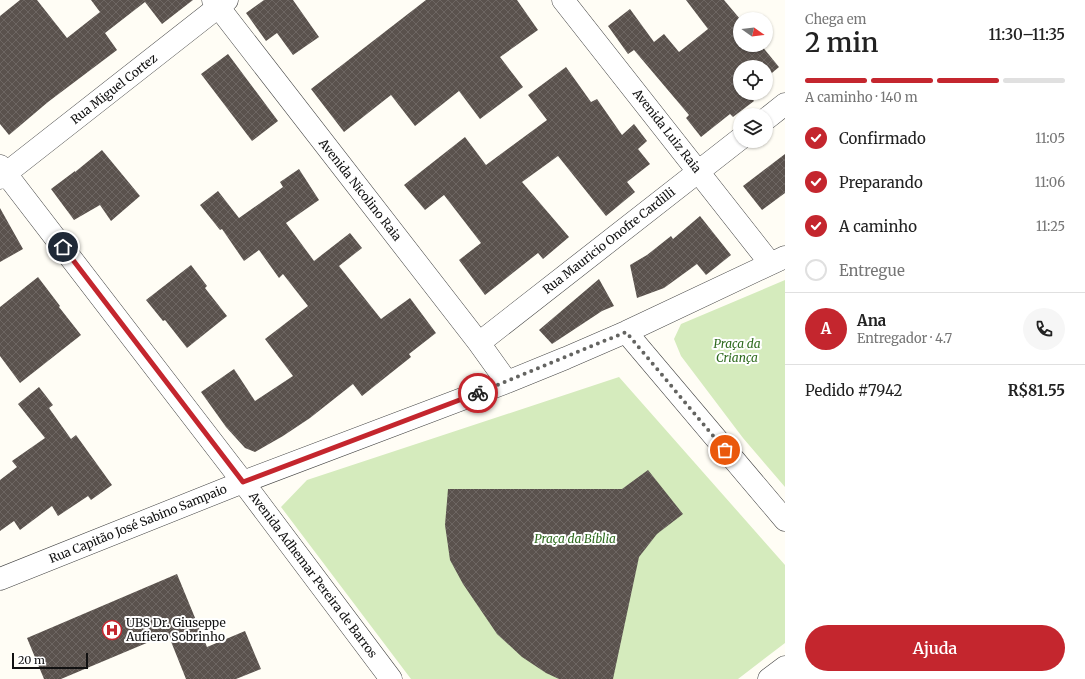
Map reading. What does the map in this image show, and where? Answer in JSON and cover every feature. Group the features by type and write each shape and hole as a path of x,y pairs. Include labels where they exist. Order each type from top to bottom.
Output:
{"street":[{"name":"Avenida Luiz Raia","path":"563,0 699,172 778,260"},
{"name":"Rua Miguel Cortez","path":"2,172 219,2"},
{"name":"Avenida Nicolino Raia","path":"219,2 479,343 506,382"},
{"path":"773,113 785,104"},
{"name":"Rua Mauricio Onofre Cardilli","path":"479,343 733,145"},
{"name":"Avenida Adhemar Pereira de Barros","path":"2,172 243,482 391,679"},
{"name":"Rua Capitão José Sabino Sampaio","path":"0,580 243,482 506,382 626,332 778,260"},
{"path":"626,332 785,520"},
{"path":"769,679 785,667"}],"green space":[{"name":"Praça da Criança","path":"785,280 785,487 743,438 681,356 674,339 681,324"},
{"name":"Praça da Bíblia","path":"619,377 785,565 785,643 738,679 411,679 281,507 307,480"}],"building":[{"path":"20,0 37,0 67,38 100,12 91,0 193,0 162,24 145,2 105,33 117,50 48,102 9,135 0,124 0,16"},
{"path":"264,0 293,0 319,37 293,55 277,33 266,41 246,13"},
{"path":"426,0 517,0 538,30 500,57 523,87 480,119 459,91 415,126 391,95 344,132 311,89"},
{"path":"686,0 724,0 734,12 733,52 767,52 779,67 773,72 773,60 733,60 733,100 754,101 745,108 733,108 733,117 730,114 701,137 686,118 689,115 634,50 628,54 608,26 630,9 654,42 664,34 679,52 708,29"},
{"path":"228,54 278,121 252,141 201,74"},
{"path":"566,67 591,102 597,99 622,135 634,124 647,141 638,149 650,164 627,182 635,192 606,216 558,156 522,182 569,237 543,259 538,253 485,295 459,260 481,243 444,195 425,210 404,185 465,137 486,165 547,120 528,95"},
{"path":"102,150 140,196 111,221 100,205 74,220 51,189"},
{"path":"785,154 785,193 762,210 743,186"},
{"path":"299,169 319,200 286,223 314,261 350,233 362,248 339,266 381,319 410,298 436,333 409,354 411,357 362,396 353,384 310,418 255,452 245,448 226,427 201,392 234,369 255,401 293,376 265,339 308,306 283,274 279,278 259,250 244,261 222,229 220,230 200,205 218,191 239,218 283,187 280,182"},
{"path":"0,208 23,249 0,262"},
{"path":"700,216 731,255 706,275 697,264 664,288 637,298 630,265 647,255 671,236 673,239"},
{"path":"191,265 207,286 205,288 227,316 187,348 165,320 163,321 146,300"},
{"path":"38,277 81,335 20,383 0,356 0,307"},
{"path":"599,279 614,306 602,311 552,344 539,330"},
{"path":"39,387 53,405 49,408 71,439 76,435 112,485 91,500 88,496 58,516 52,506 20,530 14,521 0,531 0,480 17,467 12,461 45,438 18,404"},
{"path":"648,470 683,514 657,534 639,557 613,679 559,679 546,673 522,657 497,634 463,584 450,560 445,525 448,489 622,489"},
{"name":"UBS Dr. Giuseppe Aufiero Sobrinho","path":"177,574 207,647 245,631 261,669 236,679 186,679 168,634 61,679 44,679 27,638"}],"way so far":[{"path":"478,393 626,332 725,450"}],"place":[{"name":"UBS Dr. Giuseppe Aufiero Sobrinho","path":"112,630"}],"route":[{"path":"63,247 243,482 478,393"}]}
